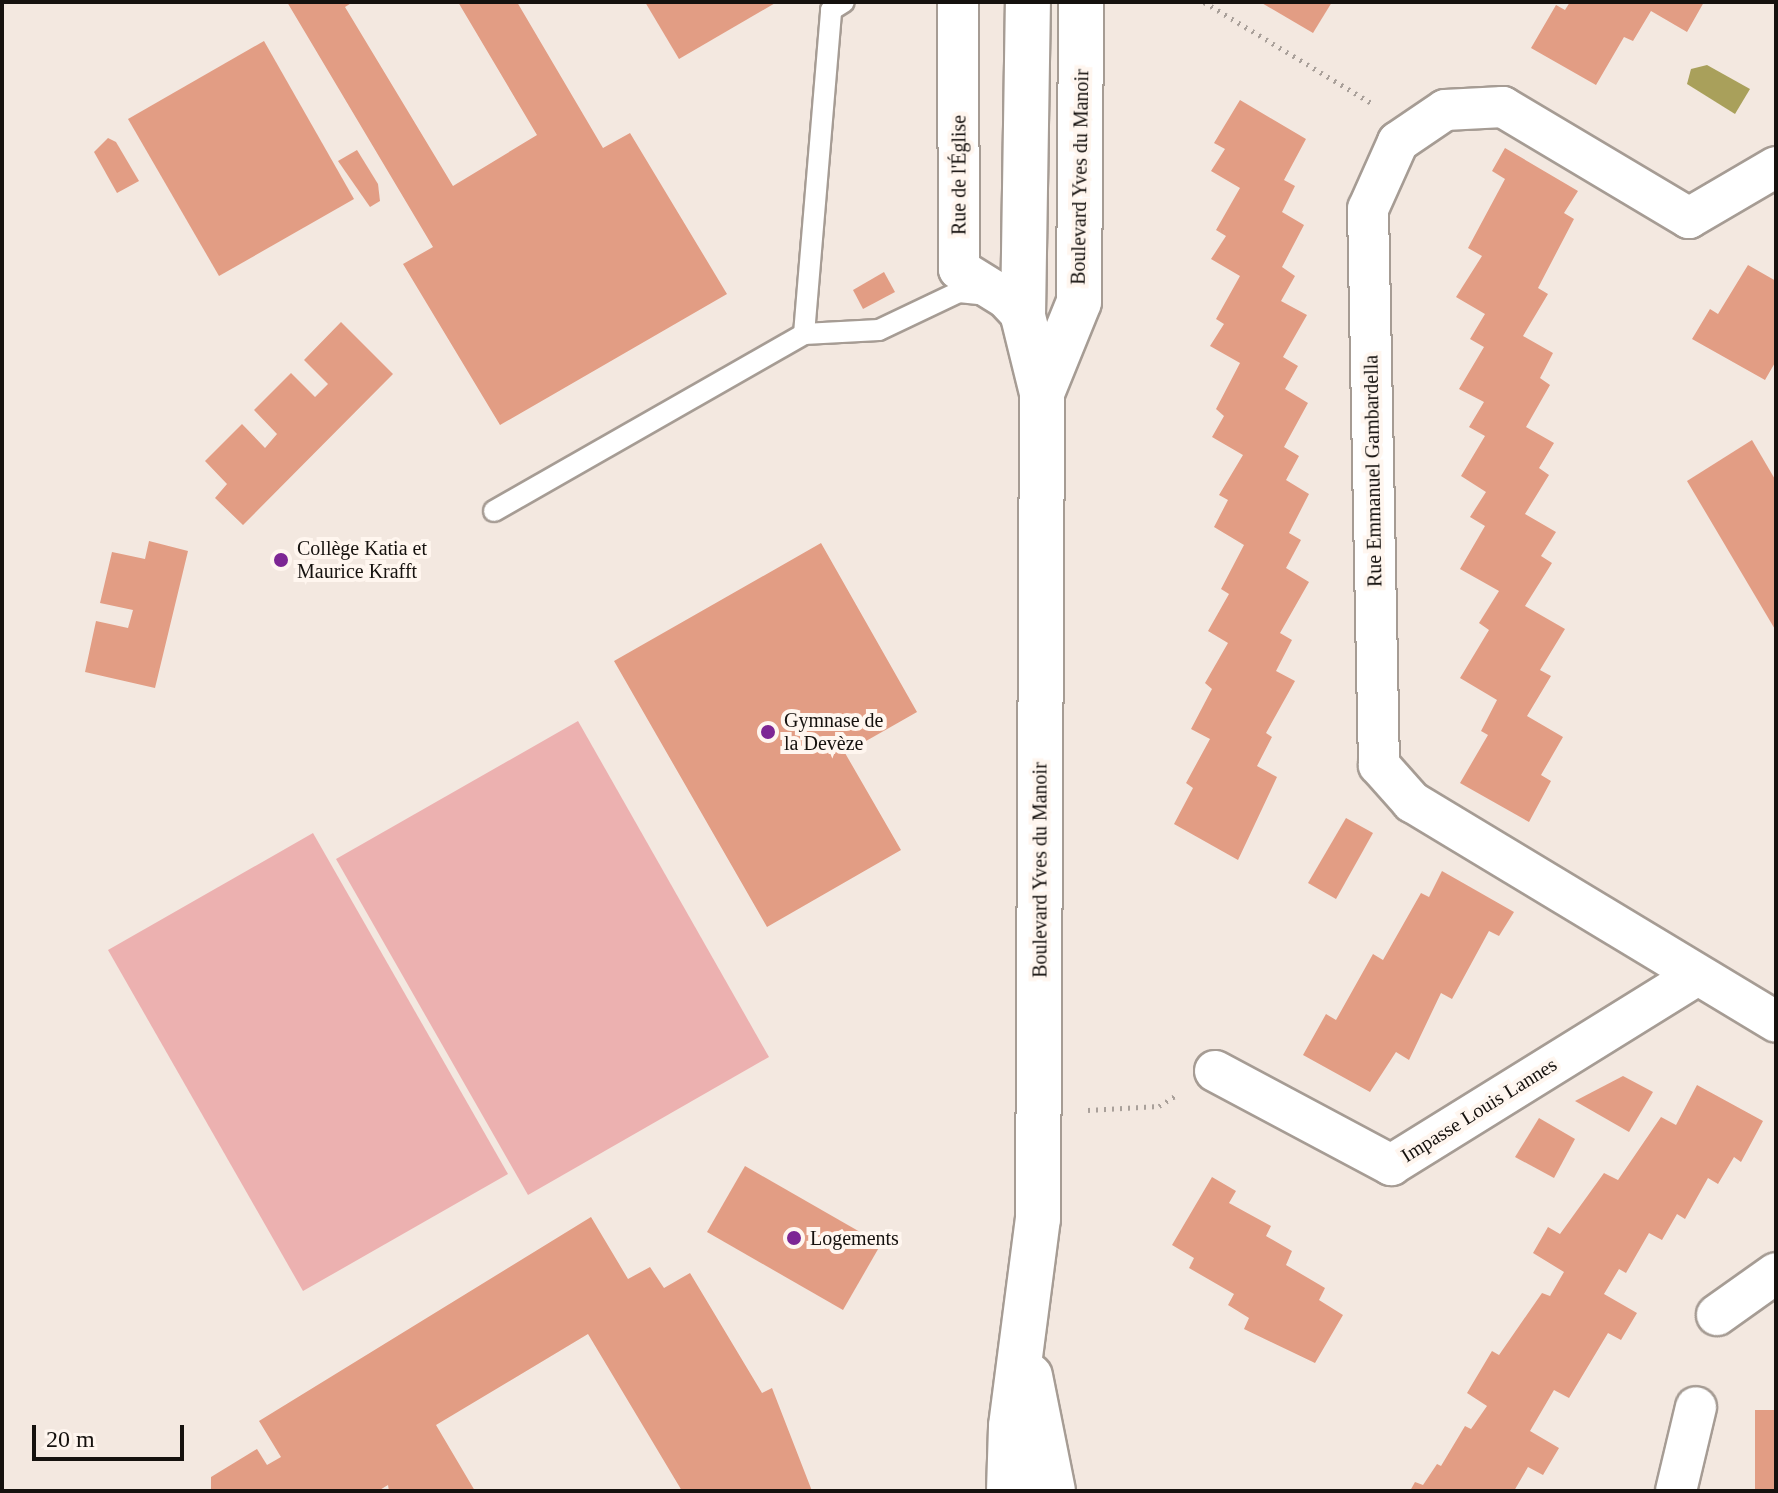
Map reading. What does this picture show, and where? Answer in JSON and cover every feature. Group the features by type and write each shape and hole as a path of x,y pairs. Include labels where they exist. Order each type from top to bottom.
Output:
{"street":[{"name":"Rue de l'Église","path":"958,2 959,269 1014,307"},
{"name":"Boulevard Yves du Manoir","path":"1009,1491 1011,1426 1024,1346 1038,1219 1042,393 1014,307 1028,2"},
{"name":"Boulevard Yves du Manoir","path":"1042,393 1079,302 1081,2"},
{"path":"1398,142 1445,110 1503,107 1689,218 1776,167"},
{"name":"Rue Emmanuel Gambardella","path":"1398,142 1368,209 1379,765 1412,802 1776,1022"},
{"name":"Impasse Louis Lannes","path":"1215,1071 1391,1165 1696,976"},
{"path":"1717,1315 1776,1273"},
{"name":"Boulevard Yves du Manoir","path":"1024,1346 1053,1491"},
{"path":"1676,1491 1696,1407"}],"lane":[{"path":"804,334 831,10 844,2"},
{"path":"494,511 804,334 879,330 959,292 1014,307"}],"path":[{"path":"1204,2 1372,103 1398,142"},
{"path":"1039,1112 1159,1106 1215,1071"}],"shaded area":[{"path":"1707,65 1750,89 1735,114 1687,84 1691,69"},
{"path":"578,721 769,1057 528,1195 336,859"},
{"path":"313,833 508,1174 303,1291 108,950"}],"building":[{"path":"287,2 353,2 345,7 453,186 537,135 458,2 517,2 603,148 630,133 727,294 500,425 403,264 433,247"},
{"path":"645,2 777,2 679,59"},
{"path":"1260,2 1332,2 1313,33"},
{"path":"1570,2 1704,2 1687,32 1651,11 1633,41 1624,37 1596,85 1531,48 1556,5 1565,10"},
{"path":"264,41 354,199 219,276 128,119"},
{"path":"1240,100 1306,139 1284,180 1295,186 1282,212 1304,225 1282,267 1295,276 1281,301 1307,315 1283,357 1298,366 1285,389 1308,403 1284,447 1299,456 1286,480 1309,494 1289,533 1301,540 1286,568 1309,582 1280,633 1292,640 1276,671 1295,681 1266,733 1272,737 1257,766 1277,777 1238,860 1174,824 1193,788 1186,783 1210,739 1191,729 1212,689 1205,683 1228,643 1208,631 1229,594 1221,589 1244,545 1214,527 1228,500 1219,495 1243,455 1212,437 1224,416 1216,409 1240,363 1210,346 1224,324 1216,319 1240,276 1211,259 1226,236 1216,230 1240,188 1211,171 1225,149 1214,143"},
{"path":"108,138 116,142 139,181 117,193 94,152"},
{"path":"1505,148 1578,191 1564,213 1574,219 1538,288 1548,294 1523,336 1553,353 1540,378 1550,385 1526,427 1554,443 1539,468 1549,475 1525,514 1556,532 1541,556 1552,563 1525,606 1565,629 1540,670 1551,676 1527,716 1563,737 1541,775 1551,781 1529,822 1460,783 1488,735 1481,731 1497,700 1460,678 1489,630 1479,623 1499,591 1460,569 1485,526 1470,517 1486,492 1461,476 1485,436 1469,427 1484,402 1459,389 1484,347 1470,339 1485,314 1456,297 1482,256 1468,248 1505,179 1492,171"},
{"path":"357,150 378,184 380,201 370,207 338,161"},
{"path":"1748,265 1776,281 1776,361 1765,380 1692,339 1710,309 1718,314"},
{"path":"884,272 895,292 863,309 853,290"},
{"path":"341,322 393,374 243,525 215,498 227,484 205,461 242,424 265,448 277,434 254,410 291,373 315,397 328,384 304,360"},
{"path":"1752,440 1776,481 1776,631 1687,481"},
{"path":"149,541 188,551 155,688 85,672 96,621 128,628 133,610 100,603 112,552 145,559"},
{"name":"Gymnase de la Devèze","path":"821,543 917,712 845,753 901,850 767,927 614,661"},
{"path":"1346,818 1373,833 1336,899 1308,883"},
{"path":"1442,871 1514,912 1499,936 1489,931 1452,999 1441,993 1409,1060 1396,1052 1370,1092 1303,1055 1326,1014 1336,1020 1373,954 1383,960 1421,893 1429,897"},
{"path":"1623,1076 1653,1092 1629,1132 1575,1101"},
{"path":"1697,1085 1763,1121 1741,1162 1734,1157 1718,1184 1708,1178 1685,1219 1677,1214 1662,1240 1649,1233 1626,1273 1619,1269 1604,1294 1637,1313 1621,1340 1608,1333 1569,1398 1554,1390 1530,1431 1559,1448 1543,1475 1528,1467 1514,1491 1410,1491 1415,1482 1423,1485 1437,1464 1441,1466 1465,1426 1471,1429 1487,1406 1467,1393 1492,1351 1499,1355 1542,1293 1550,1296 1564,1272 1533,1253 1548,1227 1560,1234 1604,1173 1618,1180 1661,1117 1676,1125"},
{"path":"1539,1118 1575,1139 1554,1178 1515,1157"},
{"name":"Logements","path":"745,1166 881,1244 843,1310 707,1232"},
{"path":"1212,1177 1236,1191 1229,1203 1271,1226 1266,1236 1292,1251 1286,1265 1325,1288 1319,1300 1343,1315 1315,1363 1244,1329 1249,1318 1228,1305 1234,1294 1189,1268 1194,1258 1172,1245"},
{"path":"591,1217 628,1279 650,1267 664,1288 690,1273 762,1393 772,1388 812,1491 682,1491 588,1334 436,1425 475,1491 389,1491 388,1485 378,1491 211,1491 211,1477 257,1449 267,1465 281,1457 259,1421"},
{"path":"1755,1410 1776,1410 1776,1489 1755,1489"}],"place":[{"name":"Collège Katia et Maurice Krafft","path":"281,560"},
{"name":"Gymnase de la Devèze","path":"768,732"},
{"name":"Logements","path":"794,1238"}]}
